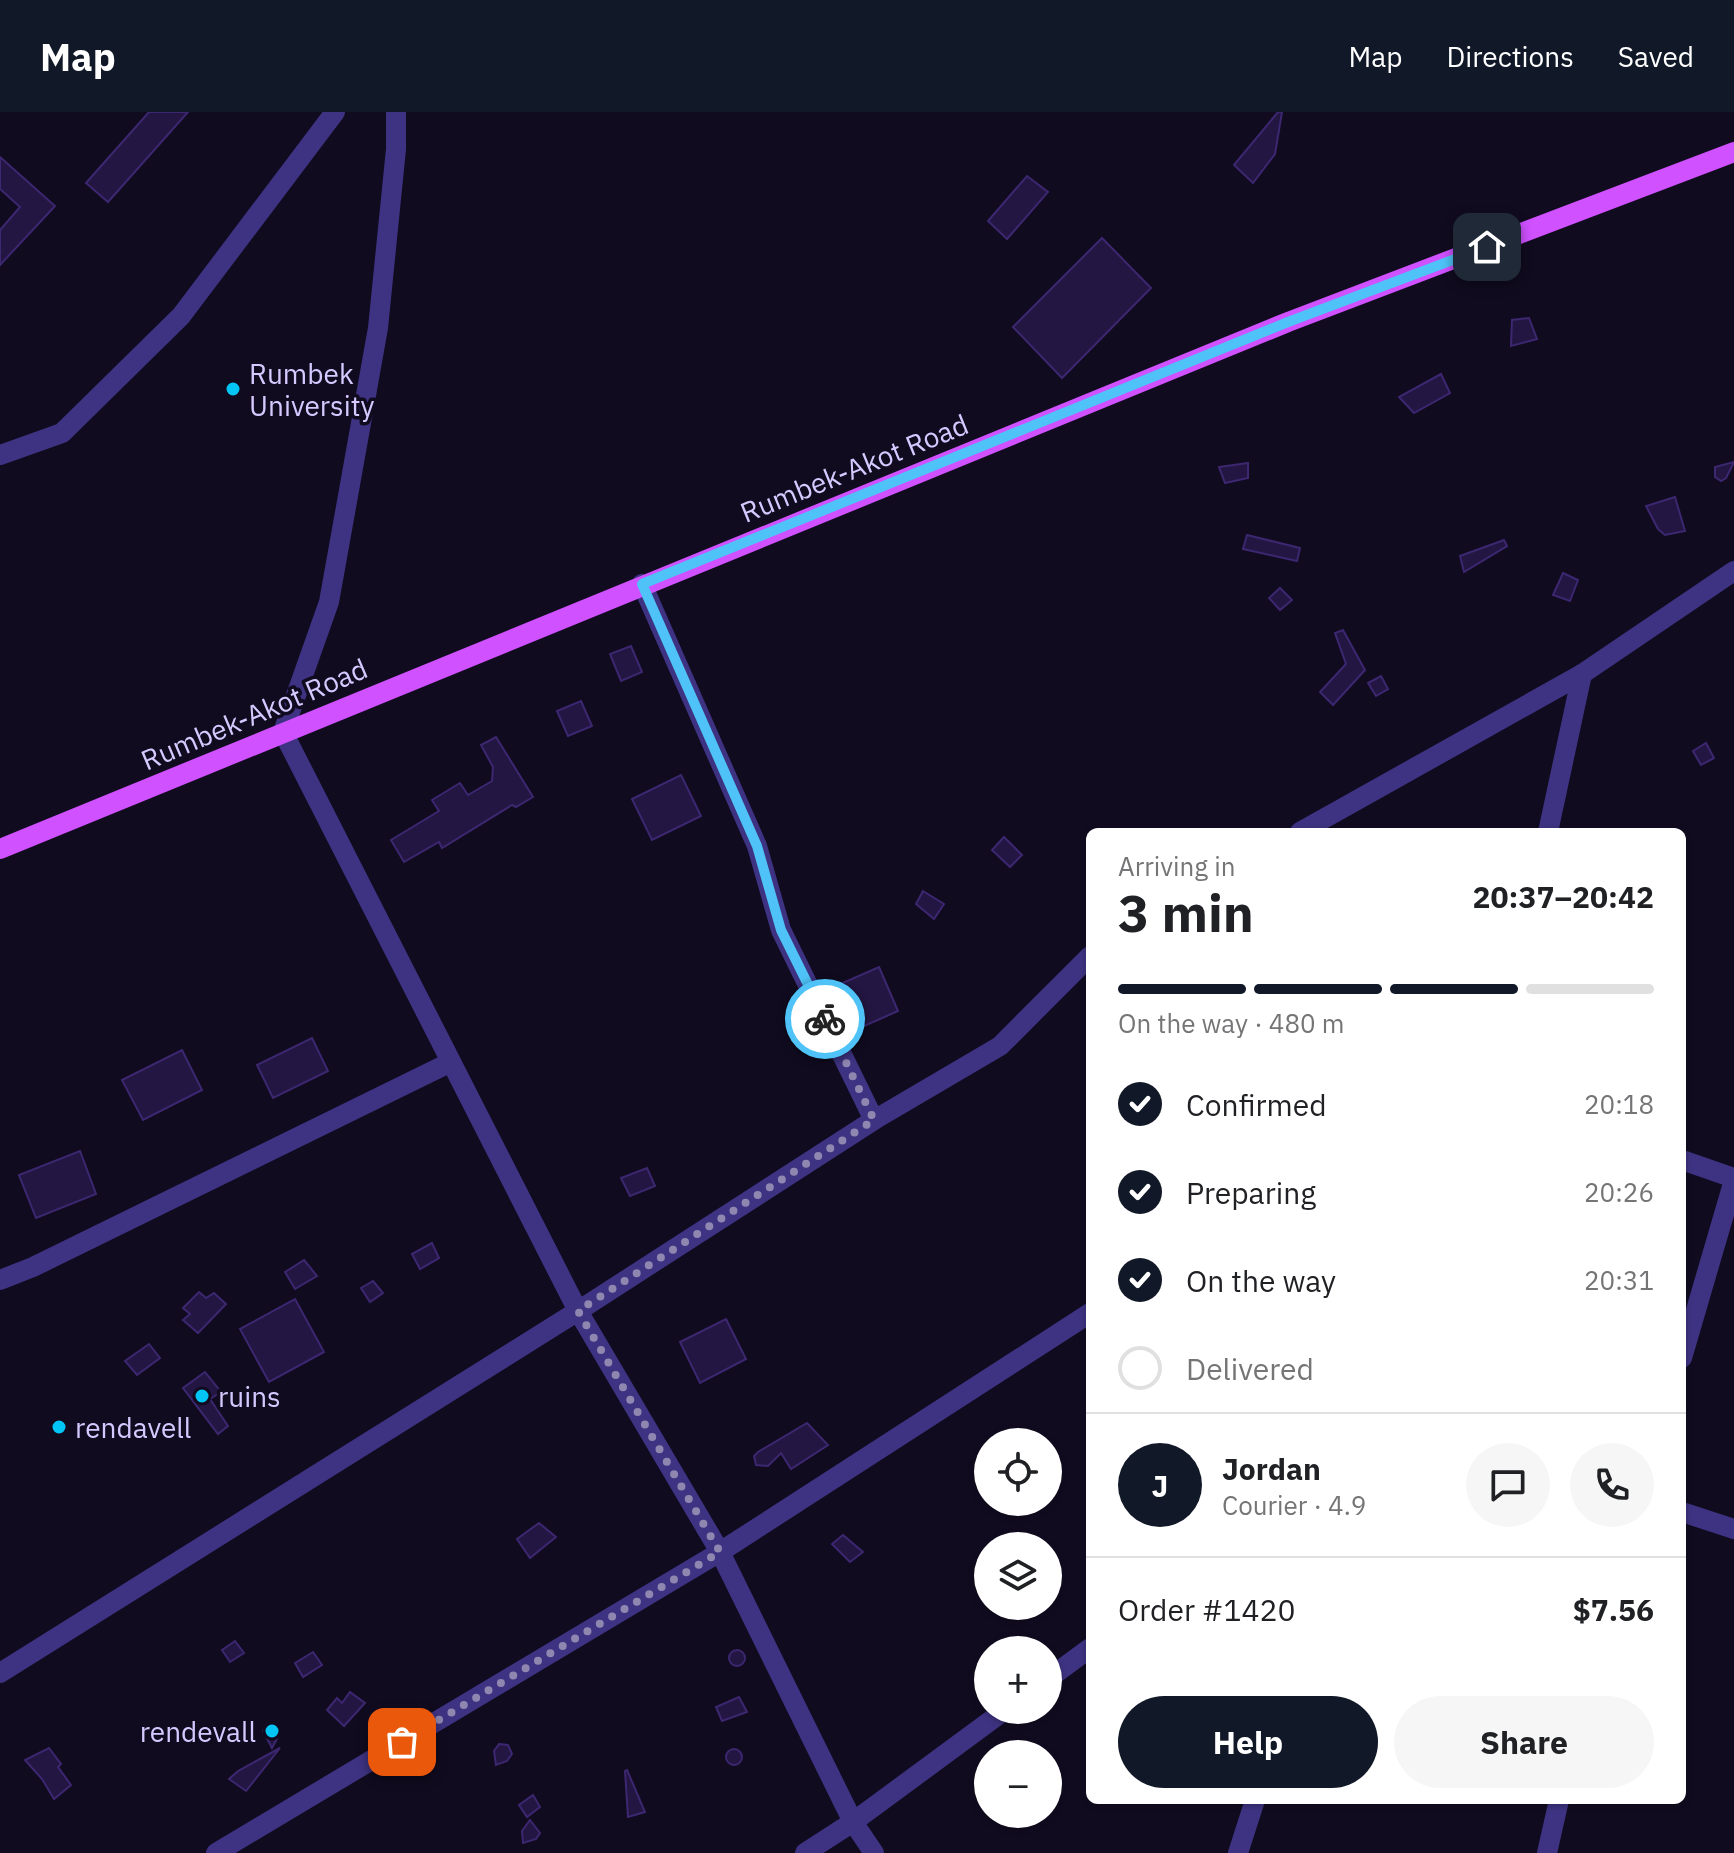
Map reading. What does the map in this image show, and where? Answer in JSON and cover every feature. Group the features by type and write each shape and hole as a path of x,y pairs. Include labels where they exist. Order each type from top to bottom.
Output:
{"main road":[{"name":"Rumbek-Akot Road","path":"0,849 1288,322 1734,152"}],"street":[{"path":"0,455 62,433 181,316 335,112"},
{"path":"396,112 396,149 378,328 329,602 283,732 578,1311 720,1552 853,1822 874,1853"},
{"path":"1307,828 1582,674 1734,571"},
{"path":"642,584 757,846 781,930 874,1120"},
{"path":"1549,828 1582,674"},
{"path":"0,1673 578,1311 874,1120 1000,1046 1086,960"},
{"path":"0,1280 33,1267 451,1062"},
{"path":"1686,1161 1734,1179 1686,1344"},
{"path":"216,1853 720,1552 1086,1316"},
{"path":"1686,1513 1734,1529"},
{"path":"1062,1669 1086,1651"},
{"path":"805,1853 853,1822 986,1724"},
{"path":"1238,1853 1254,1804"},
{"path":"1547,1853 1558,1804"}],"building":[{"path":"149,112 188,112 108,202 86,183"},
{"path":"1278,112 1282,112 1275,154 1253,183 1234,165"},
{"path":"0,157 55,206 0,265 0,230 20,207 0,189"},
{"path":"1027,176 1048,192 1007,239 988,221"},
{"path":"1102,238 1151,288 1062,378 1013,327"},
{"path":"1529,318 1537,339 1511,346 1512,320"},
{"path":"1441,374 1450,393 1414,413 1399,397"},
{"path":"1734,462 1726,478 1721,481 1715,477 1715,467"},
{"path":"1248,463 1248,478 1225,483 1219,467"},
{"path":"1675,497 1685,531 1665,535 1658,529 1646,506"},
{"path":"1247,535 1300,548 1297,561 1243,549"},
{"path":"1504,540 1507,546 1464,572 1460,556"},
{"path":"1563,573 1578,580 1570,601 1553,595"},
{"path":"1280,588 1292,600 1280,610 1269,598"},
{"path":"1343,630 1365,670 1333,705 1320,692 1346,664 1335,633"},
{"path":"631,646 642,672 621,681 610,654"},
{"path":"1381,676 1388,689 1376,696 1368,683"},
{"path":"581,701 592,726 568,736 557,711"},
{"path":"496,737 533,797 516,807 512,805 442,848 439,842 404,862 391,840 439,811 432,800 460,783 468,795 492,781 493,767 481,745"},
{"path":"1706,743 1714,758 1701,765 1693,751"},
{"path":"681,775 701,816 652,840 632,799"},
{"path":"1004,837 1022,855 1010,867 992,850"},
{"path":"923,891 944,904 934,919 916,904"},
{"path":"879,967 898,1011 846,1034 830,1001 842,995 838,985"},
{"path":"312,1038 328,1071 273,1098 257,1065"},
{"path":"182,1050 202,1090 143,1120 122,1080"},
{"path":"80,1151 96,1194 36,1218 19,1175"},
{"path":"647,1168 655,1186 630,1196 621,1178"},
{"path":"432,1243 439,1258 420,1269 412,1254"},
{"path":"304,1260 317,1276 295,1289 285,1272"},
{"path":"373,1281 383,1293 370,1302 361,1288"},
{"path":"199,1292 206,1298 214,1293 226,1304 198,1333 183,1320 190,1314 183,1308"},
{"path":"295,1299 324,1352 269,1382 240,1329"},
{"path":"726,1319 746,1359 700,1383 680,1342"},
{"path":"149,1344 160,1358 137,1375 125,1361"},
{"name":"ruins","path":"205,1372 221,1392 210,1399 228,1426 218,1434 183,1388"},
{"path":"807,1423 828,1445 791,1469 781,1453 768,1466 756,1465 754,1456 758,1452"},
{"path":"539,1523 556,1537 530,1558 517,1539"},
{"path":"843,1535 863,1552 850,1562 832,1544"},
{"path":"235,1641 244,1653 230,1662 222,1650"},
{"path":"734,1650 740,1650 745,1658 743,1664 734,1666 729,1661 729,1655"},
{"path":"313,1652 322,1665 303,1677 295,1663"},
{"path":"350,1692 365,1703 344,1726 327,1710 337,1698 342,1703"},
{"path":"739,1697 747,1712 722,1721 716,1707"},
{"name":"rendevall","path":"266,1725 277,1725 280,1733 272,1748 263,1731"},
{"path":"499,1744 508,1745 512,1754 507,1761 496,1765 494,1751"},
{"path":"49,1748 71,1785 54,1799 25,1760"},
{"path":"280,1748 246,1791 229,1779 238,1771"},
{"path":"731,1749 737,1749 742,1757 740,1763 731,1765 726,1760 726,1754"},
{"path":"625,1771 645,1812 628,1817"},
{"path":"533,1795 540,1807 527,1817 519,1805"},
{"path":"530,1820 540,1833 536,1839 523,1843 522,1831"}],"way so far":[{"path":"402,1742 720,1552 578,1311 874,1120 825,1019"}],"place":[{"name":"Rumbek University","path":"233,389"},
{"name":"ruins","path":"202,1396"},
{"name":"rendavell","path":"59,1427"},
{"name":"rendevall","path":"272,1731"}],"route":[{"path":"825,1019 781,930 757,846 642,584 1288,322 1487,247"}]}
